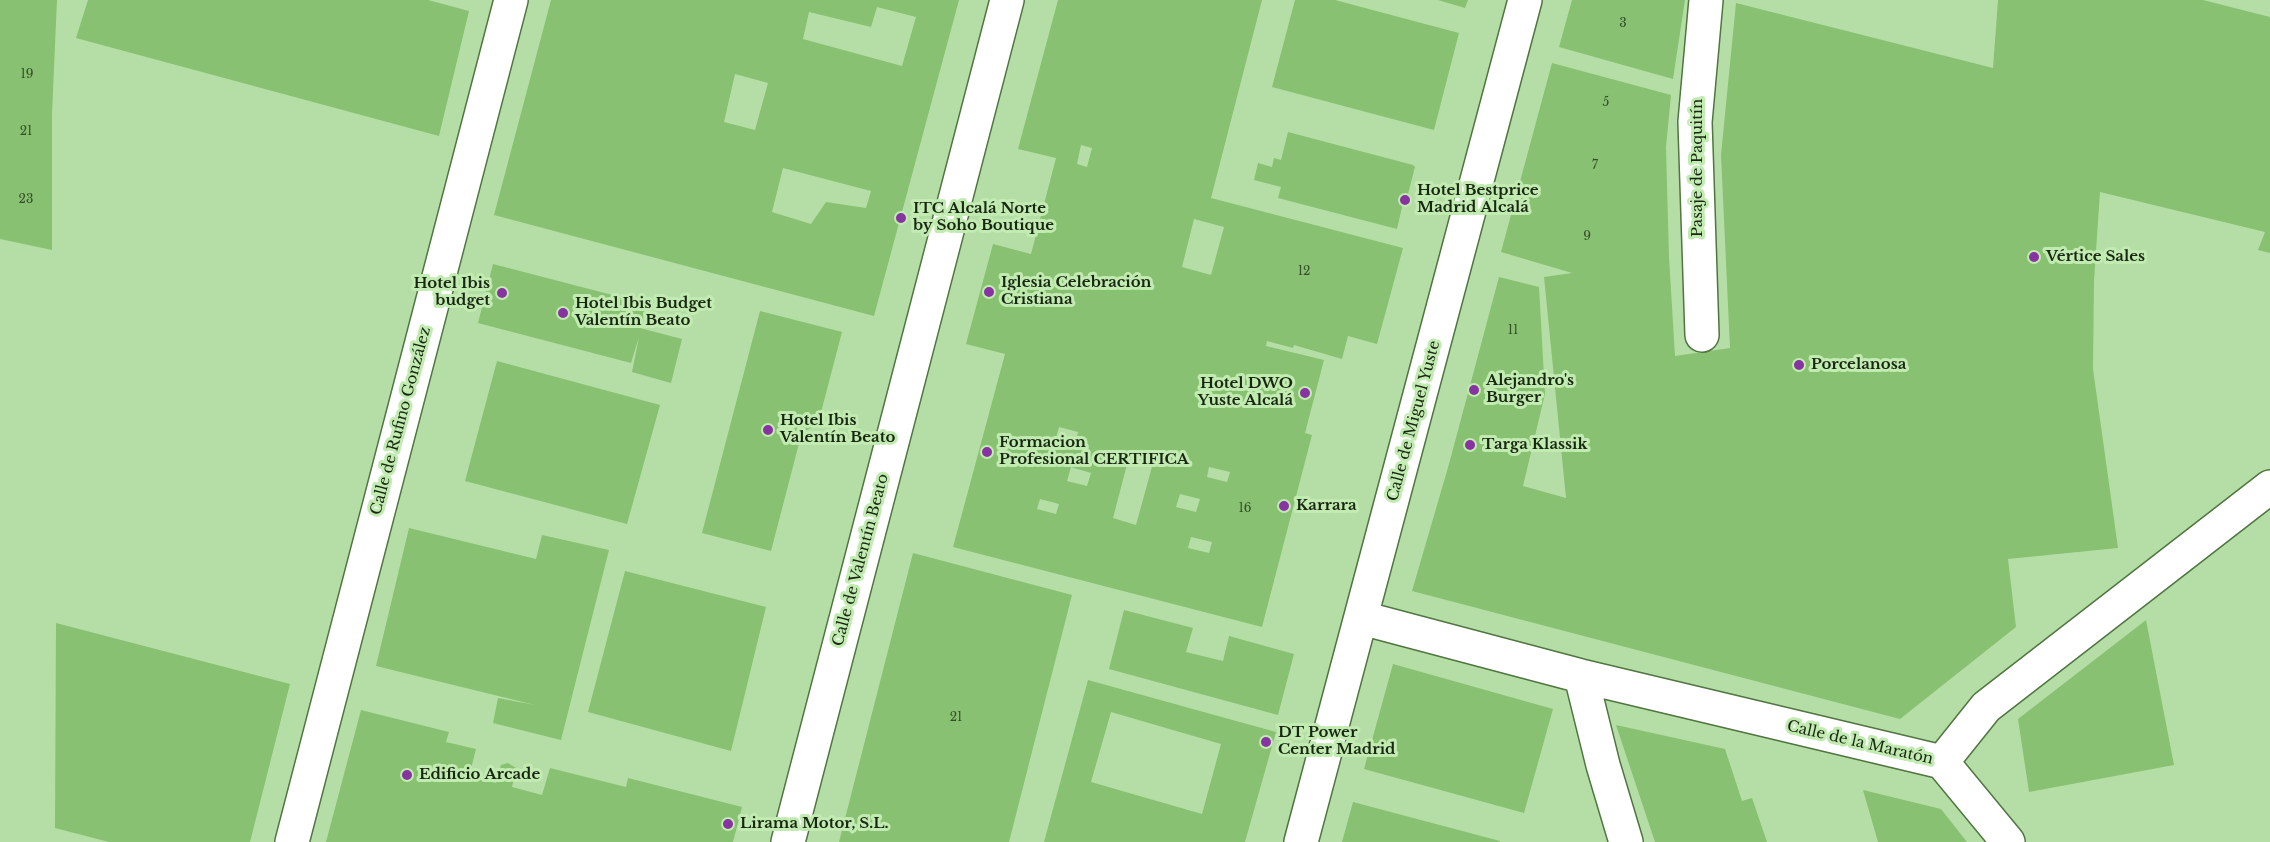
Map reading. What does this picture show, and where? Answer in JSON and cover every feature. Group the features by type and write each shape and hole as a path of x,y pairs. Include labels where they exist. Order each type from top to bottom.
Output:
{"street":[{"name":"Calle de Rufino González","path":"292,842 511,0"},
{"name":"Calle de Valentín Beato","path":"788,842 1007,0"},
{"name":"Calle de Miguel Yuste","path":"1301,842 1525,0"},
{"name":"Pasaje de Paquitín","path":"1702,335 1695,122 1706,0"},
{"name":"Calle de la Maratón","path":"1362,618 1581,676 1942,762 1986,707 2270,487"},
{"path":"1581,676 1626,842"},
{"path":"1942,762 2008,842"}],"building":[{"path":"0,0 57,0 52,114 52,250 0,239"},
{"path":"88,0 428,0 469,11 439,136 76,38"},
{"path":"551,0 959,0 874,316 494,215","holes":["877,7 916,17 902,66 803,39 809,12 871,27","735,74 768,83 755,130 724,122","783,168 871,191 866,208 826,202 811,224 772,212"]},
{"path":"1058,0 1262,0 1211,198 1403,248 1377,344 1348,336 1342,359 1294,345 1293,348 1267,341 1266,346 1324,360 1305,433 1312,435 1262,627 953,547 1005,354 966,344 993,244 1031,254 1056,158 1018,149","holes":["1081,145 1092,148 1087,167 1077,164","1194,219 1224,227 1211,275 1182,267","1059,427 1078,432 1075,444 1056,438","1129,457 1153,463 1136,525 1113,518","1071,467 1091,473 1087,486 1067,481","1209,467 1230,472 1227,482 1207,477","1180,494 1200,499 1196,512 1176,507","1040,499 1059,504 1056,514 1037,509","1191,537 1212,542 1209,553 1188,548"]},
{"path":"1295,0 1335,0 1459,33 1434,130 1272,87"},
{"path":"1438,0 1468,0 1465,8"},
{"path":"1572,0 1685,0 1673,79 1559,47"},
{"name":"Porcelanosa","path":"1998,0 2203,0 2270,17 2270,253 2258,250 2265,232 2100,192 2094,281 2093,369 2118,548 2008,559 2016,627 1900,719 1412,591 1499,277 1539,287 1545,394 1523,486 1566,498 1544,277 1572,273 1501,252 1552,63 1671,95 1666,147 1675,356 1730,348 1721,155 1736,3 1993,68"},
{"path":"1288,132 1413,165 1415,167 1408,194 1410,195 1408,205 1403,203 1397,229 1278,198 1281,187 1254,180 1258,163 1272,167 1274,158 1281,160"},
{"name":"Hotel Ibis Budget Valentín Beato","path":"493,264 647,304 640,328 682,339 671,383 632,372 639,337 631,363 478,323"},
{"name":"Hotel Ibis Valentín Beato","path":"760,311 842,332 819,420 811,428 802,432 771,551 702,533"},
{"path":"497,361 660,405 627,524 465,481"},
{"path":"409,528 536,559 542,535 609,550 561,740 493,723 498,698 535,705 376,666"},
{"path":"913,553 1072,595 1009,842 839,842"},
{"path":"625,571 766,607 731,751 588,712"},
{"path":"1124,610 1193,628 1186,652 1223,661 1229,636 1294,654 1278,715 1109,669"},
{"path":"2146,620 2174,765 2029,792 2018,719"},
{"path":"56,623 290,684 250,842 109,842 55,828"},
{"path":"1393,664 1553,709 1524,813 1364,769"},
{"path":"1088,680 1276,732 1245,842 1044,842","holes":["1111,712 1221,744 1202,814 1091,782"]},
{"name":"Edificio Arcade","path":"361,710 449,732 446,742 476,749 469,777 496,783 501,765 508,763 516,768 512,787 542,795 550,768 626,787 628,778 742,807 733,842 326,842"},
{"path":"1616,725 1725,749 1742,801 1752,798 1767,842 1655,842"},
{"path":"1863,790 1941,809 1967,842 1878,842"},
{"path":"1353,802 1500,841 1500,842 1342,842"}],"place":[{"name":"Hotel Bestprice Madrid Alcalá","path":"1405,200"},
{"name":"ITC Alcalá Norte by Soho Boutique","path":"901,218"},
{"name":"Vértice Sales","path":"2034,257"},
{"name":"Iglesia Celebración Cristiana","path":"989,292"},
{"name":"Hotel Ibis budget","path":"502,293"},
{"name":"Hotel Ibis Budget Valentín Beato","path":"563,313"},
{"name":"Porcelanosa","path":"1799,365"},
{"name":"Alejandro's Burger","path":"1474,390"},
{"name":"Hotel DWO Yuste Alcalá","path":"1305,393"},
{"name":"Hotel Ibis Valentín Beato","path":"768,430"},
{"name":"Targa Klassik","path":"1470,445"},
{"name":"Formacion Profesional CERTIFICA","path":"987,452"},
{"name":"Karrara","path":"1284,506"},
{"name":"DT Power Center Madrid","path":"1266,742"},
{"name":"Edificio Arcade","path":"407,775"},
{"name":"Lirama Motor, S.L.","path":"728,824"}]}
